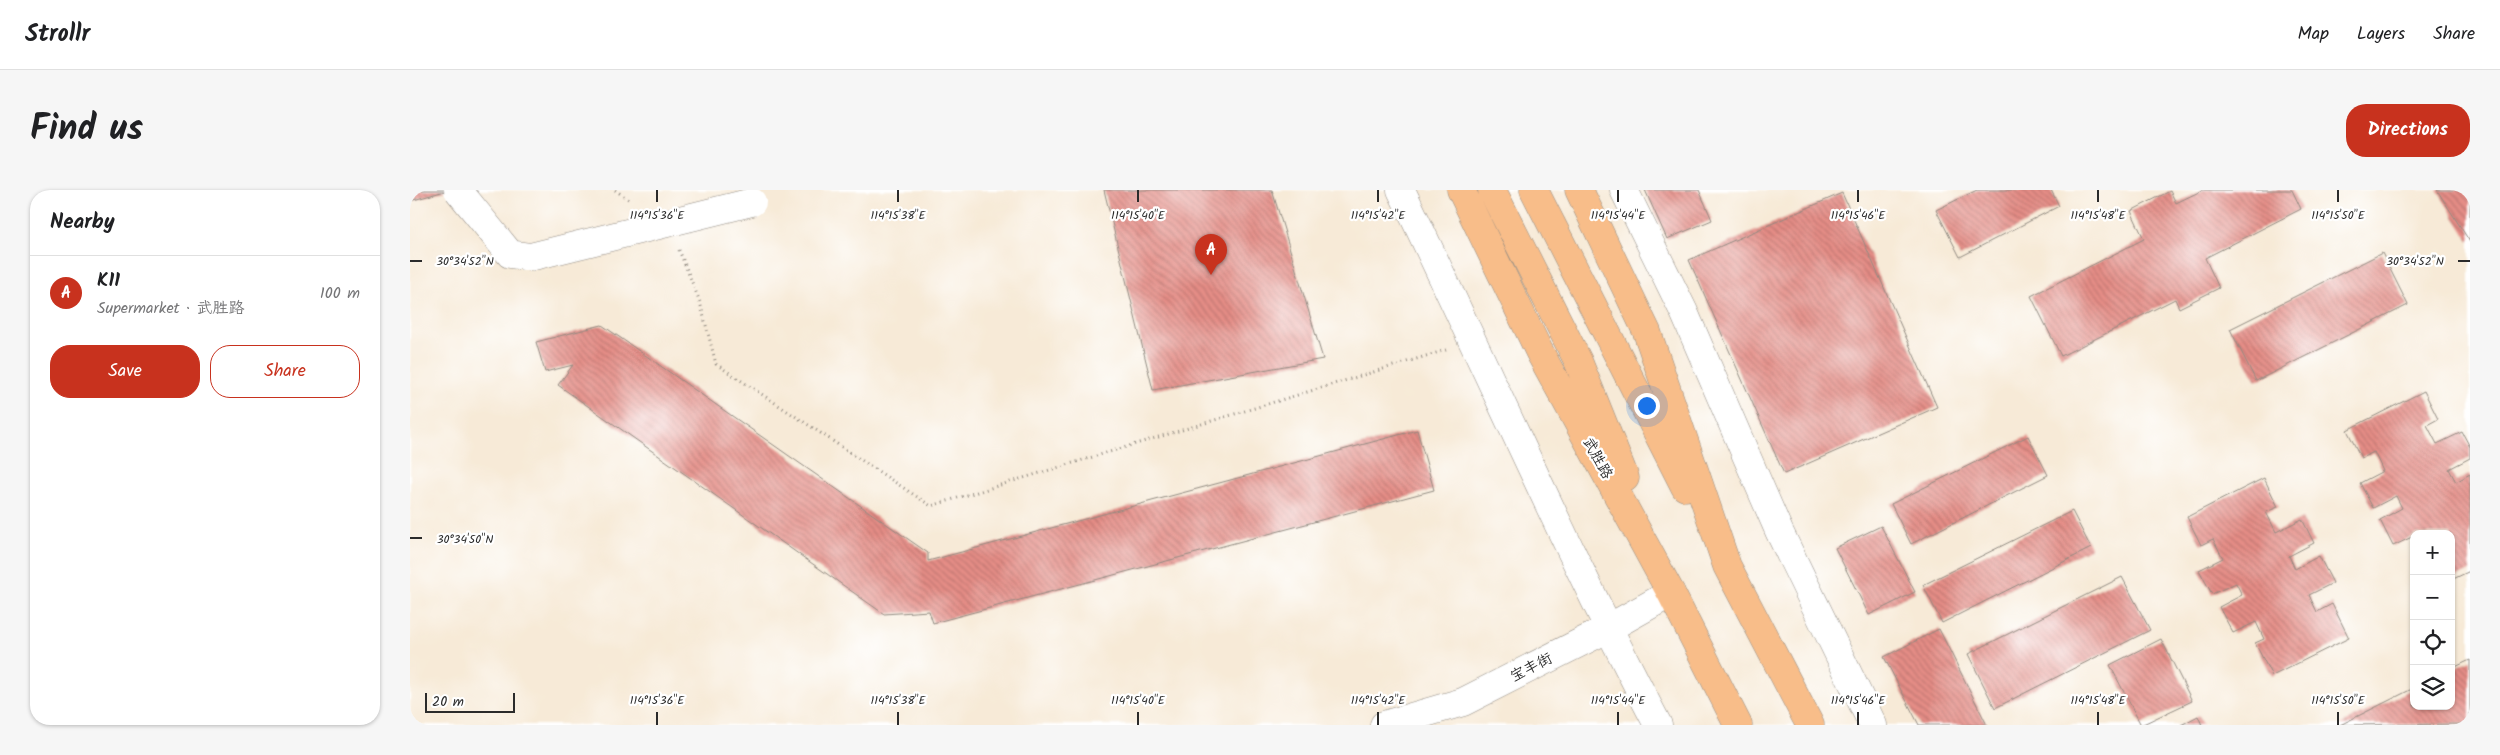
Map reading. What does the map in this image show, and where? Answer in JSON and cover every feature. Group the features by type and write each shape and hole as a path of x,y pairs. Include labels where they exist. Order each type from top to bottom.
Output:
{"main road":[{"name":"武胜路","path":"1461,190 1539,351 1671,593 1738,725"},
{"path":"1492,190 1578,361 1671,593"},
{"path":"1534,190 1609,340 1810,725"},
{"path":"1579,190 1647,332 1727,566"}],"street":[{"path":"458,190 510,254 530,257 752,202"},
{"path":"1401,190 1474,342 1607,629 1658,725"},
{"path":"1624,190 1684,312 1779,531 1873,725"},
{"name":"宝丰街","path":"1384,725 1462,702 1607,629 1671,593"}],"path":[{"path":"615,190 638,206"},
{"path":"677,246 700,302 716,364 930,506 1474,342"}],"building":[{"path":"410,190 445,190 445,191 410,201"},
{"path":"1104,190 1272,190 1323,359 1153,390"},
{"path":"1645,190 1699,190 1712,220 1667,239"},
{"path":"1977,190 2051,190 2059,206 1960,257 1936,210"},
{"path":"2203,190 2292,190 2301,209 2205,258 2219,288 2179,308 2175,299 2061,356 2031,296 2144,239 2131,211 2170,191 2176,203"},
{"path":"2437,190 2470,190 2470,242"},
{"path":"1842,193 1937,407 1784,474 1689,260"},
{"path":"2382,253 2408,305 2256,381 2230,329"},
{"path":"602,325 928,553 928,561 1417,430 1434,490 933,623 929,611 884,614 558,385 573,365 545,372 536,342"},
{"path":"2424,391 2438,419 2427,425 2437,444 2462,432 2470,447 2470,458 2449,469 2456,482 2470,474 2470,571 2455,578 2455,530 2410,530 2410,538 2393,546 2380,520 2402,508 2396,496 2373,508 2360,483 2383,471 2374,452 2361,458 2347,430"},
{"path":"2028,436 2048,475 1911,544 1891,504"},
{"path":"2264,478 2278,507 2266,512 2276,532 2302,519 2314,543 2289,556 2295,569 2319,556 2333,583 2309,595 2317,612 2332,604 2349,638 2272,676 2255,643 2264,639 2256,622 2233,633 2219,607 2242,595 2236,583 2212,594 2199,570 2223,558 2213,539 2201,545 2187,517"},
{"path":"2072,511 2091,548 1942,623 1923,585"},
{"path":"1881,526 1915,592 1869,615 1835,548"},
{"path":"2122,577 2150,630 1995,708 1968,654"},
{"path":"1939,629 1987,725 1919,725 1884,657"},
{"path":"2161,639 2192,701 2141,725 2110,665"},
{"path":"2470,660 2470,724 2340,725 2410,690 2410,710 2455,710 2455,667"},
{"path":"2198,716 2202,725 2181,725"}],"place":[{"name":"K11","path":"1211,275"}]}
